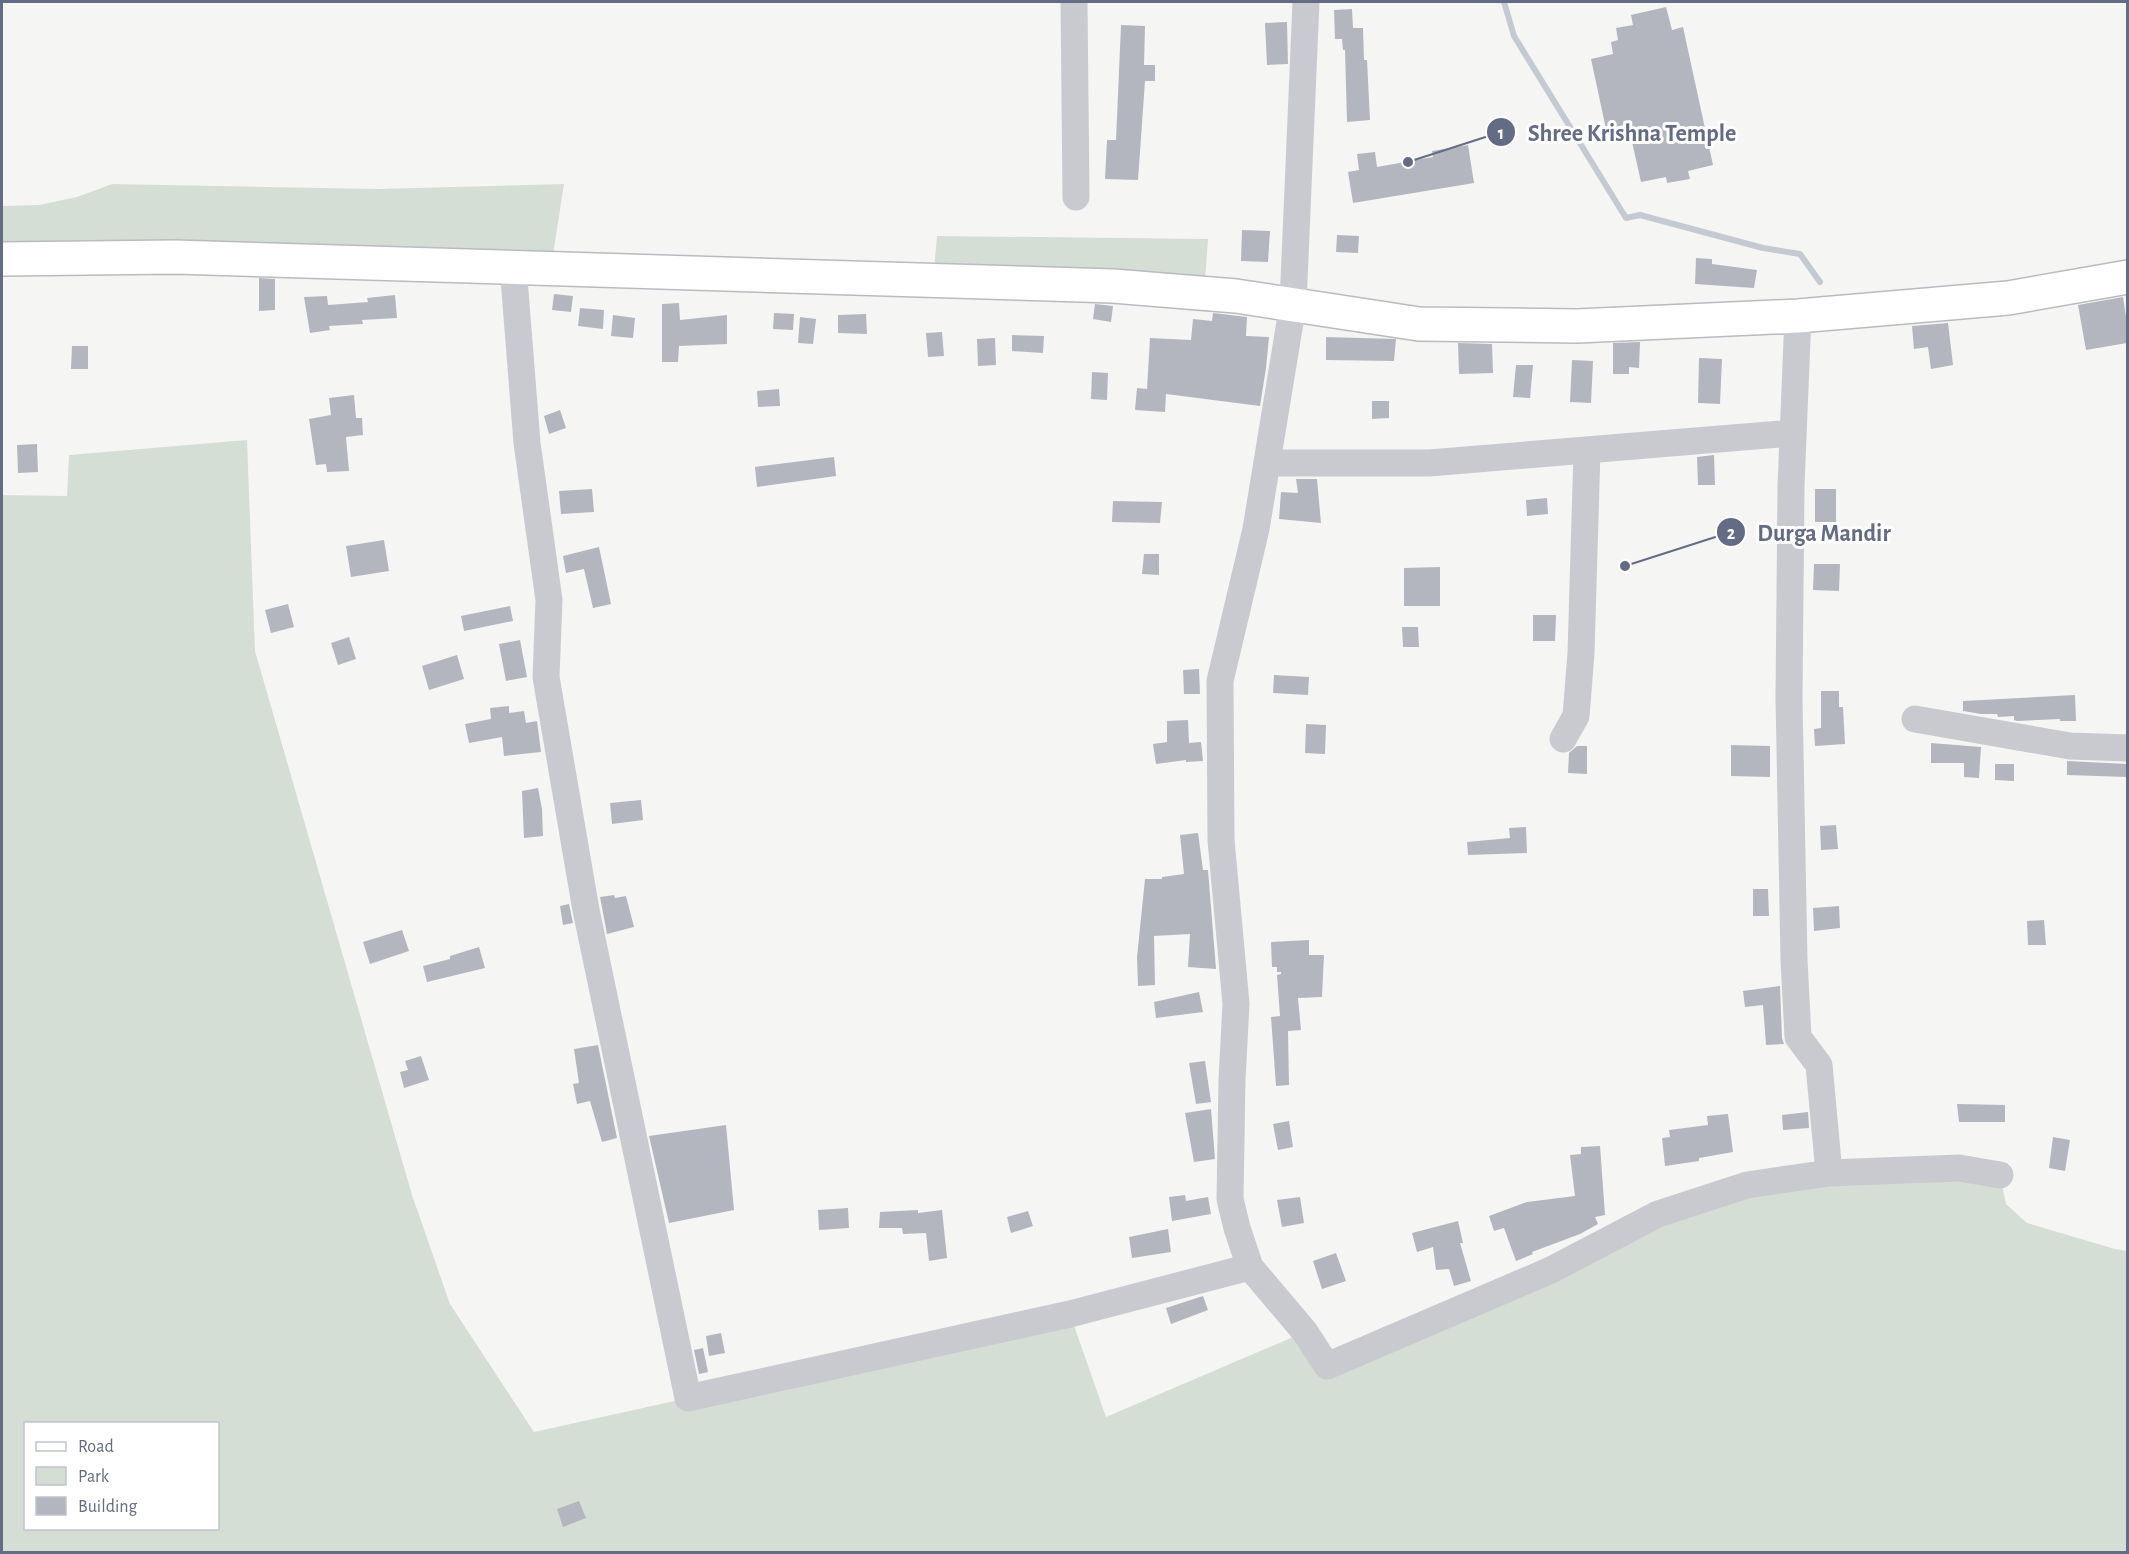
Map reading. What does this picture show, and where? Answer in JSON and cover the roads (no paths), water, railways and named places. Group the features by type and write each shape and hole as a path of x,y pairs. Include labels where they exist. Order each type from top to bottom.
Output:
{"main road":[{"path":"2,259 175,257 1113,286 1236,296 1419,324 1577,326 1798,316 2008,298 2127,278"}],"street":[{"path":"1074,2 1076,196"},
{"path":"1306,2 1293,304 1256,529 1220,681 1221,840 1236,1004 1230,1199 1250,1267 1305,1332 1327,1366 1551,1270 1658,1214 1747,1185 1829,1173 1959,1168 2000,1175"},
{"path":"513,266 527,443 549,600 546,677 586,910 688,1398 1070,1314 1250,1267"},
{"path":"1798,316 1793,433 1789,708 1794,960 1798,1037 1819,1065 1829,1173"},
{"path":"1267,463 1429,463 1793,433"},
{"path":"1563,739 1576,716 1581,653 1587,450"},
{"path":"1915,719 2070,746 2127,748"}],"waterway":[{"path":"1504,2 1514,36 1626,218 1640,215 1763,248 1800,254 1820,282"}],"place":[{"name":"Shree Krishna Temple","path":"1408,162"},
{"name":"Durga Mandir","path":"1625,566"}]}
